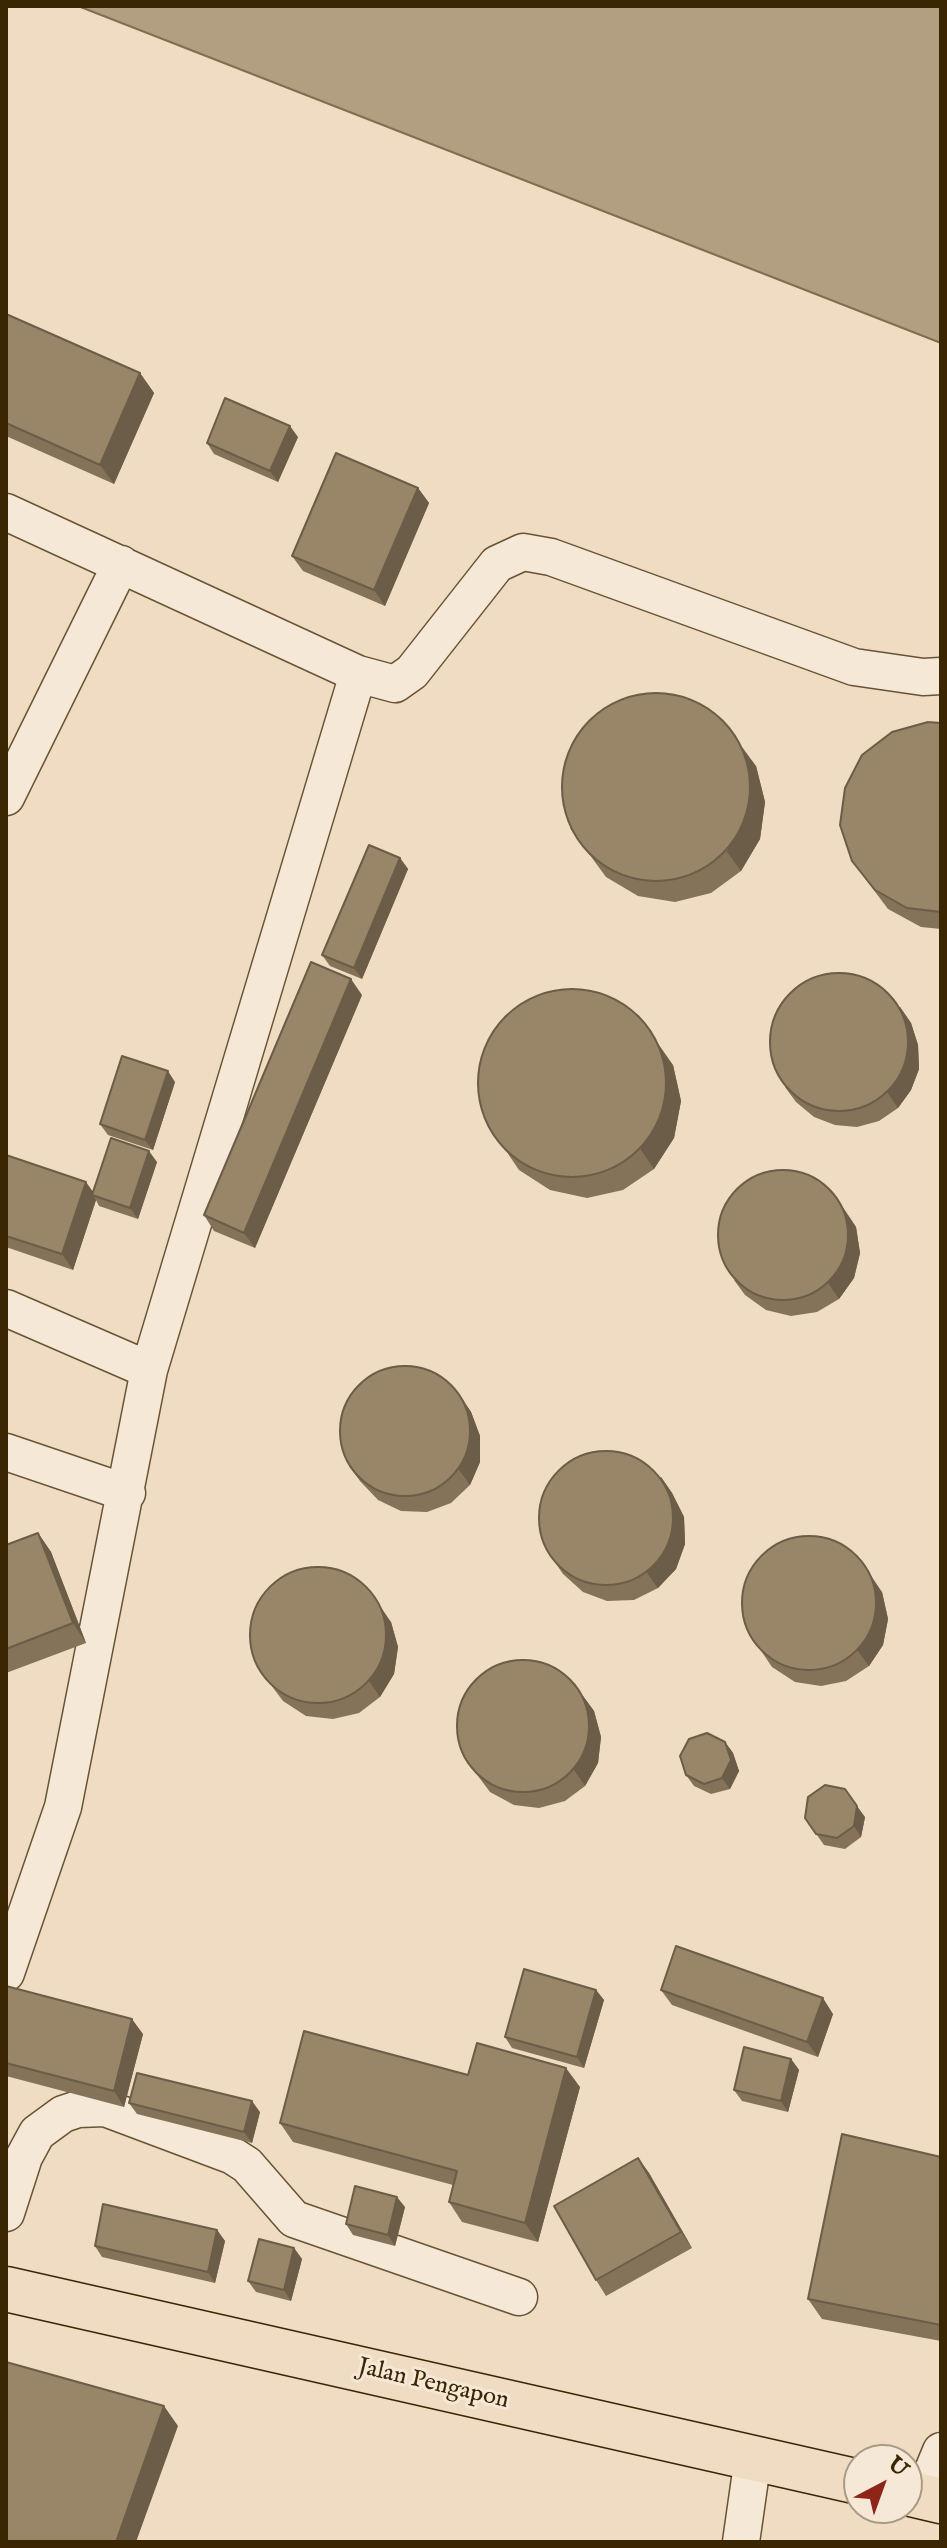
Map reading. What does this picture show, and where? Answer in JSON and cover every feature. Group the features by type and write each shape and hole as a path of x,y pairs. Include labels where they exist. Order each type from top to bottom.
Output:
{"highway":[{"name":"Jalan Pengapon","path":"6,2289 843,2478"}],"street":[{"path":"6,512 358,674 395,684 412,672 497,564 523,552 551,557 854,667 923,677 941,676"},
{"path":"6,797 121,564"},
{"path":"6,1973 63,1807 149,1370 358,674"},
{"path":"6,1308 149,1370"},
{"path":"6,1452 127,1493"},
{"path":"6,2213 24,2157 37,2133 63,2114 105,2108 233,2156 247,2165 294,2219 519,2297"},
{"path":"923,2497 941,2451"},
{"path":"741,2542 753,2458"}],"shaded area":[{"path":"78,6 941,6 941,343"}],"building":[{"path":"6,314 140,373 100,465 6,423"},
{"path":"225,398 290,426 270,471 207,443"},
{"path":"336,453 418,488 374,590 292,556"},
{"path":"656,693 692,700 723,720 743,751 750,787 743,823 723,854 692,874 656,881 620,874 589,854 569,823 562,787 569,751 589,720 620,700"},
{"path":"928,722 941,723 941,912 907,908 875,890 852,861 840,825 845,788 862,755 892,732"},
{"path":"369,845 400,858 354,968 322,955"},
{"path":"311,962 351,979 244,1233 204,1215"},
{"path":"839,973 866,978 888,993 903,1015 908,1042 903,1069 888,1091 866,1106 839,1111 812,1106 790,1091 775,1069 770,1042 775,1015 790,993 812,978"},
{"path":"572,989 608,996 638,1017 659,1047 666,1083 659,1119 638,1149 608,1170 572,1177 536,1170 506,1149 485,1119 478,1083 485,1047 506,1017 536,996"},
{"path":"122,1056 168,1071 145,1140 100,1124"},
{"path":"111,1138 149,1151 130,1208 92,1195"},
{"path":"6,1155 86,1182 62,1254 6,1236"},
{"path":"783,1170 808,1175 829,1189 843,1210 848,1235 843,1260 829,1281 808,1295 783,1300 758,1295 737,1281 723,1260 718,1235 723,1210 737,1189 758,1175"},
{"path":"405,1366 430,1371 451,1385 465,1406 470,1431 465,1456 451,1477 430,1491 405,1496 380,1491 359,1477 345,1456 340,1431 345,1406 359,1385 380,1371"},
{"path":"606,1451 632,1456 654,1470 668,1492 673,1518 668,1544 654,1566 632,1580 606,1585 580,1580 558,1566 544,1544 539,1518 544,1492 558,1470 580,1456"},
{"path":"38,1533 73,1623 6,1649 6,1545"},
{"path":"809,1536 835,1541 856,1556 871,1577 876,1603 871,1629 856,1650 835,1665 809,1670 783,1665 762,1650 747,1629 742,1603 747,1577 762,1556 783,1541"},
{"path":"318,1567 344,1572 366,1587 381,1609 386,1635 381,1661 366,1683 344,1698 318,1703 292,1698 270,1683 255,1661 250,1635 255,1609 270,1587 292,1572"},
{"path":"523,1660 548,1665 570,1679 584,1701 589,1726 584,1751 570,1773 548,1787 523,1792 498,1787 476,1773 462,1751 457,1726 462,1701 476,1679 498,1665"},
{"path":"707,1733 725,1742 731,1760 722,1778 704,1784 686,1775 680,1756 689,1739"},
{"path":"825,1785 845,1789 857,1806 854,1826 837,1838 816,1834 805,1818 808,1797"},
{"path":"676,1946 823,1998 807,2042 661,1990"},
{"path":"524,1969 596,1990 577,2057 505,2037"},
{"path":"6,1986 132,2019 114,2091 6,2063"},
{"path":"304,2031 468,2075 477,2043 566,2068 525,2223 449,2202 457,2171 280,2123"},
{"path":"744,2047 791,2059 781,2101 734,2090"},
{"path":"137,2073 252,2101 244,2132 129,2103"},
{"path":"842,2134 941,2157 941,2325 808,2299"},
{"path":"638,2158 681,2232 596,2280 554,2206"},
{"path":"355,2186 397,2197 388,2235 346,2224"},
{"path":"103,2204 217,2230 208,2272 95,2246"},
{"path":"259,2239 294,2248 284,2290 248,2281"},
{"path":"6,2362 164,2406 116,2542 6,2542"}]}
